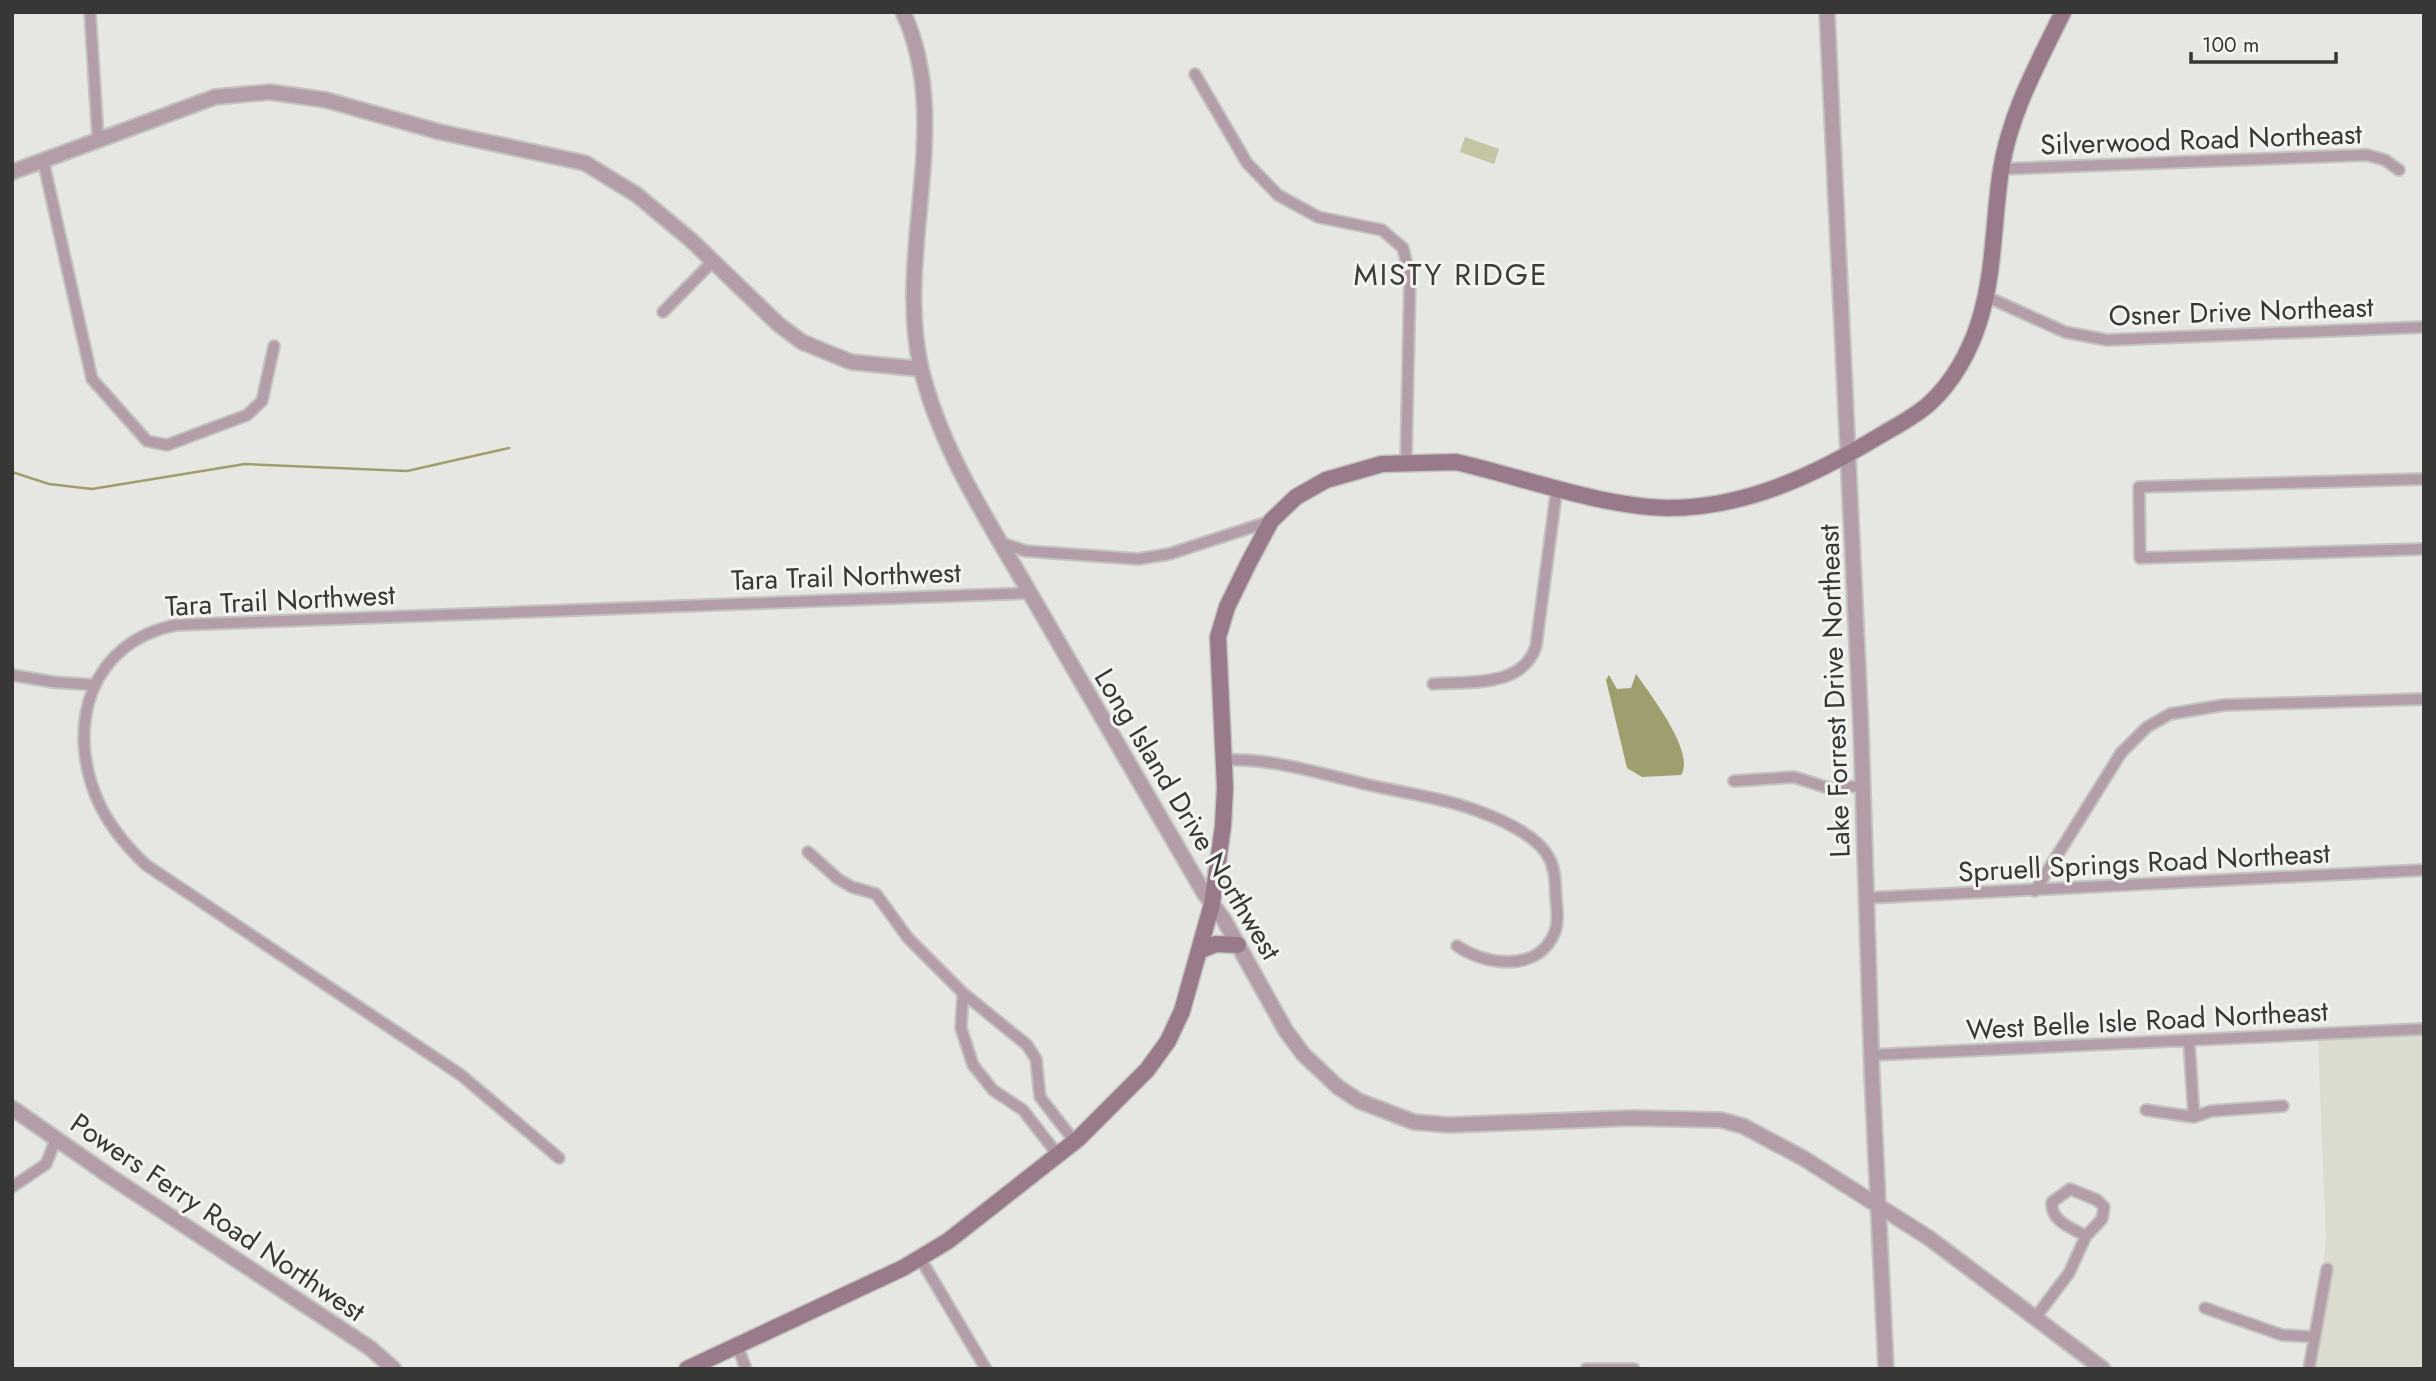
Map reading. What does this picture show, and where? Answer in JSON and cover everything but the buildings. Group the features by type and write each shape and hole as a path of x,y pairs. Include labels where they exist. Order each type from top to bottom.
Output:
{"main road":[{"path":"687,1369 920,1258 993,1208 1075,1142 1147,1070 1168,1041 1186,1002 1201,950 1212,904 1223,826 1218,637 1227,607 1272,521 1296,497 1326,480 1353,470 1406,461 1456,462 1644,506 1695,506 1757,494 1813,474 1917,413 1941,391 1969,347 1985,296 2001,169 2019,102 2063,12"},
{"path":"1201,950 1216,944 1238,945"}],"street":[{"path":"90,12 98,139"},
{"name":"Long Island Drive Northwest","path":"903,12 918,52 924,106 912,288 914,329 921,369 953,459 1286,1031 1303,1054 1338,1087 1378,1110 1414,1122 1450,1125 1629,1118 1721,1120 1767,1137 1877,1203 1929,1238 2103,1369"},
{"name":"Lake Forrest Drive Northeast","path":"1827,12 1849,454 1877,1203 1886,1369"},
{"path":"1195,74 1247,163 1278,195 1318,218 1382,230 1403,248 1410,278 1406,461"},
{"path":"12,172 174,110 232,94 270,92 326,100 440,132 585,163 637,195 778,324 802,342 851,362 921,369"},
{"name":"Silverwood Road Northeast","path":"2001,169 2367,155 2385,160 2399,170"},
{"path":"43,160 88,369 92,379 119,412 147,441 167,445 247,415 262,401 274,346"},
{"path":"663,312 712,261"},
{"name":"Osner Drive Northeast","path":"1985,296 2065,332 2107,340 2424,327"},
{"path":"2424,480 2139,487 2140,558 2424,549"},
{"path":"1433,684 1505,677 1519,672 1530,661 1536,646 1557,487"},
{"path":"1001,543 1026,551 1138,559 1169,554 1272,521"},
{"name":"Tara Trail Northwest","path":"559,1158 461,1075 146,864 128,847 104,813 89,775 84,726 95,685 111,659 124,646 149,632 176,625 1030,593"},
{"path":"12,675 95,685"},
{"path":"2035,891 2121,753 2147,727 2171,714 2224,705 2424,699"},
{"path":"1223,760 1269,762 1464,806 1496,818 1536,843 1549,857 1555,876 1557,921 1548,944 1531,958 1502,962 1479,958 1457,946"},
{"path":"1734,781 1794,777 1828,788 1862,786"},
{"path":"808,852 852,887 876,894 908,938 963,993 1027,1045 1036,1059 1040,1097 1075,1142"},
{"name":"Spruell Springs Road Northeast","path":"1866,898 2424,870"},
{"path":"963,993 961,1028 973,1065 993,1090 1023,1110 1058,1156"},
{"name":"West Belle Isle Road Northeast","path":"1872,1055 2424,1030"},
{"path":"2189,1041 2194,1117"},
{"path":"1023,1110 1040,1097"},
{"path":"2146,1110 2194,1117 2211,1111 2283,1107"},
{"name":"Powers Ferry Road Northwest","path":"12,1108 370,1348 394,1369"},
{"path":"12,1187 46,1164 56,1139"},
{"path":"2035,1318 2069,1273 2086,1236 2102,1219 2104,1207 2097,1200 2077,1190 2065,1191 2052,1202 2054,1217 2086,1236"},
{"path":"920,1258 986,1369"},
{"path":"2309,1369 2327,1269"},
{"path":"2206,1308 2282,1335 2315,1337"},
{"path":"737,1345 746,1369"},
{"path":"1586,1369 1634,1369"}],"shaded area":[{"path":"1636,674 1677,739 1684,765 1681,775 1642,777 1627,768 1606,680 1609,675 1617,689 1631,688"},
{"path":"2424,1033 2424,1369 2313,1369 2326,1239 2318,1039"}],"green space":[{"path":"1465,137 1499,149 1494,164 1460,152"}],"waterway":[{"path":"12,472 49,484 92,489 245,464 407,471 509,448"}],"district":[{"name":"MISTY RIDGE","path":"1451,275"}]}
